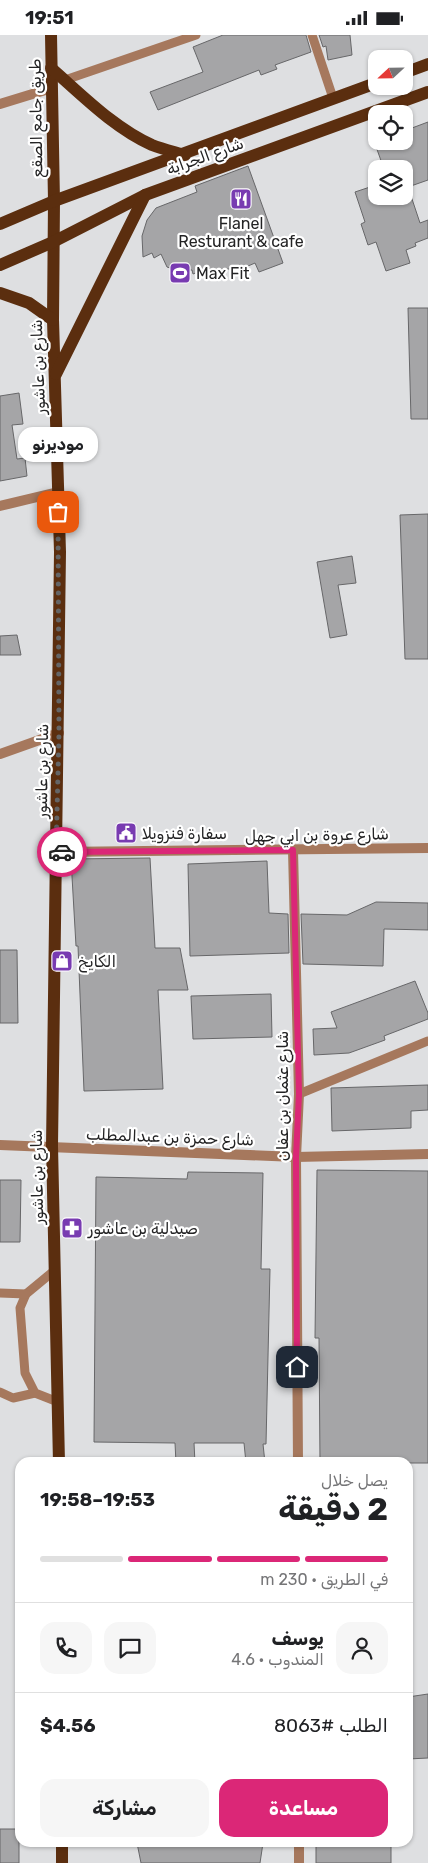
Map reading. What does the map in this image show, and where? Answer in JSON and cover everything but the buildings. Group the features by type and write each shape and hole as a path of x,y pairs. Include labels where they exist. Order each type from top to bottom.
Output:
{"main road":[{"name":"طريق جامع الصقع","path":"51,35 54,201"},
{"path":"413,70 428,64"},
{"path":"52,68 90,103 152,145 185,155"},
{"name":"شارع الجرابة","path":"0,225 54,201 185,155 368,86"},
{"name":"شارع الجرابة","path":"0,265 145,195 428,92"},
{"path":"55,377 145,195"},
{"name":"شارع بن عاشور","path":"54,201 53,320 58,492 59,733 52,1147 59,1457"},
{"path":"0,293 29,303 53,320"},
{"path":"62,1847 62,1863"}],"street":[{"path":"0,104 52,88"},
{"path":"0,506 58,492"},
{"path":"0,754 59,733"},
{"name":"شارع عروة بن ابي جهل","path":"56,852 428,848"},
{"name":"شارع عثمان بن عفان","path":"293,850 299,1094 296,1157 298,1457"},
{"name":"شارع حمزة بن عبدالمطلب","path":"0,1145 296,1157 428,1154"},
{"path":"299,1847 299,1863"}],"lane":[{"path":"65,80 196,35"},
{"path":"312,35 333,98"},
{"path":"299,1094 428,1041"},
{"path":"35,1393 25,1373 20,1308 26,1293 55,1270"},
{"path":"0,1293 26,1293"},
{"path":"0,1391 13,1397 35,1393 58,1402"}],"way so far":[{"path":"58,512 60,552 59,733 56,852 62,852"}],"place":[{"name":"Flanel Resturant & cafe","path":"241,199"},
{"name":"Max Fit","path":"180,273"},
{"name":"موديرنو","path":"58,512"},
{"name":"سفارة فنزويلا","path":"126,833"},
{"name":"الكايخ","path":"62,961"},
{"name":"صيدلية بن عاشور","path":"72,1228"}],"route":[{"path":"62,852 293,850 299,1094 296,1157 297,1367"}]}
